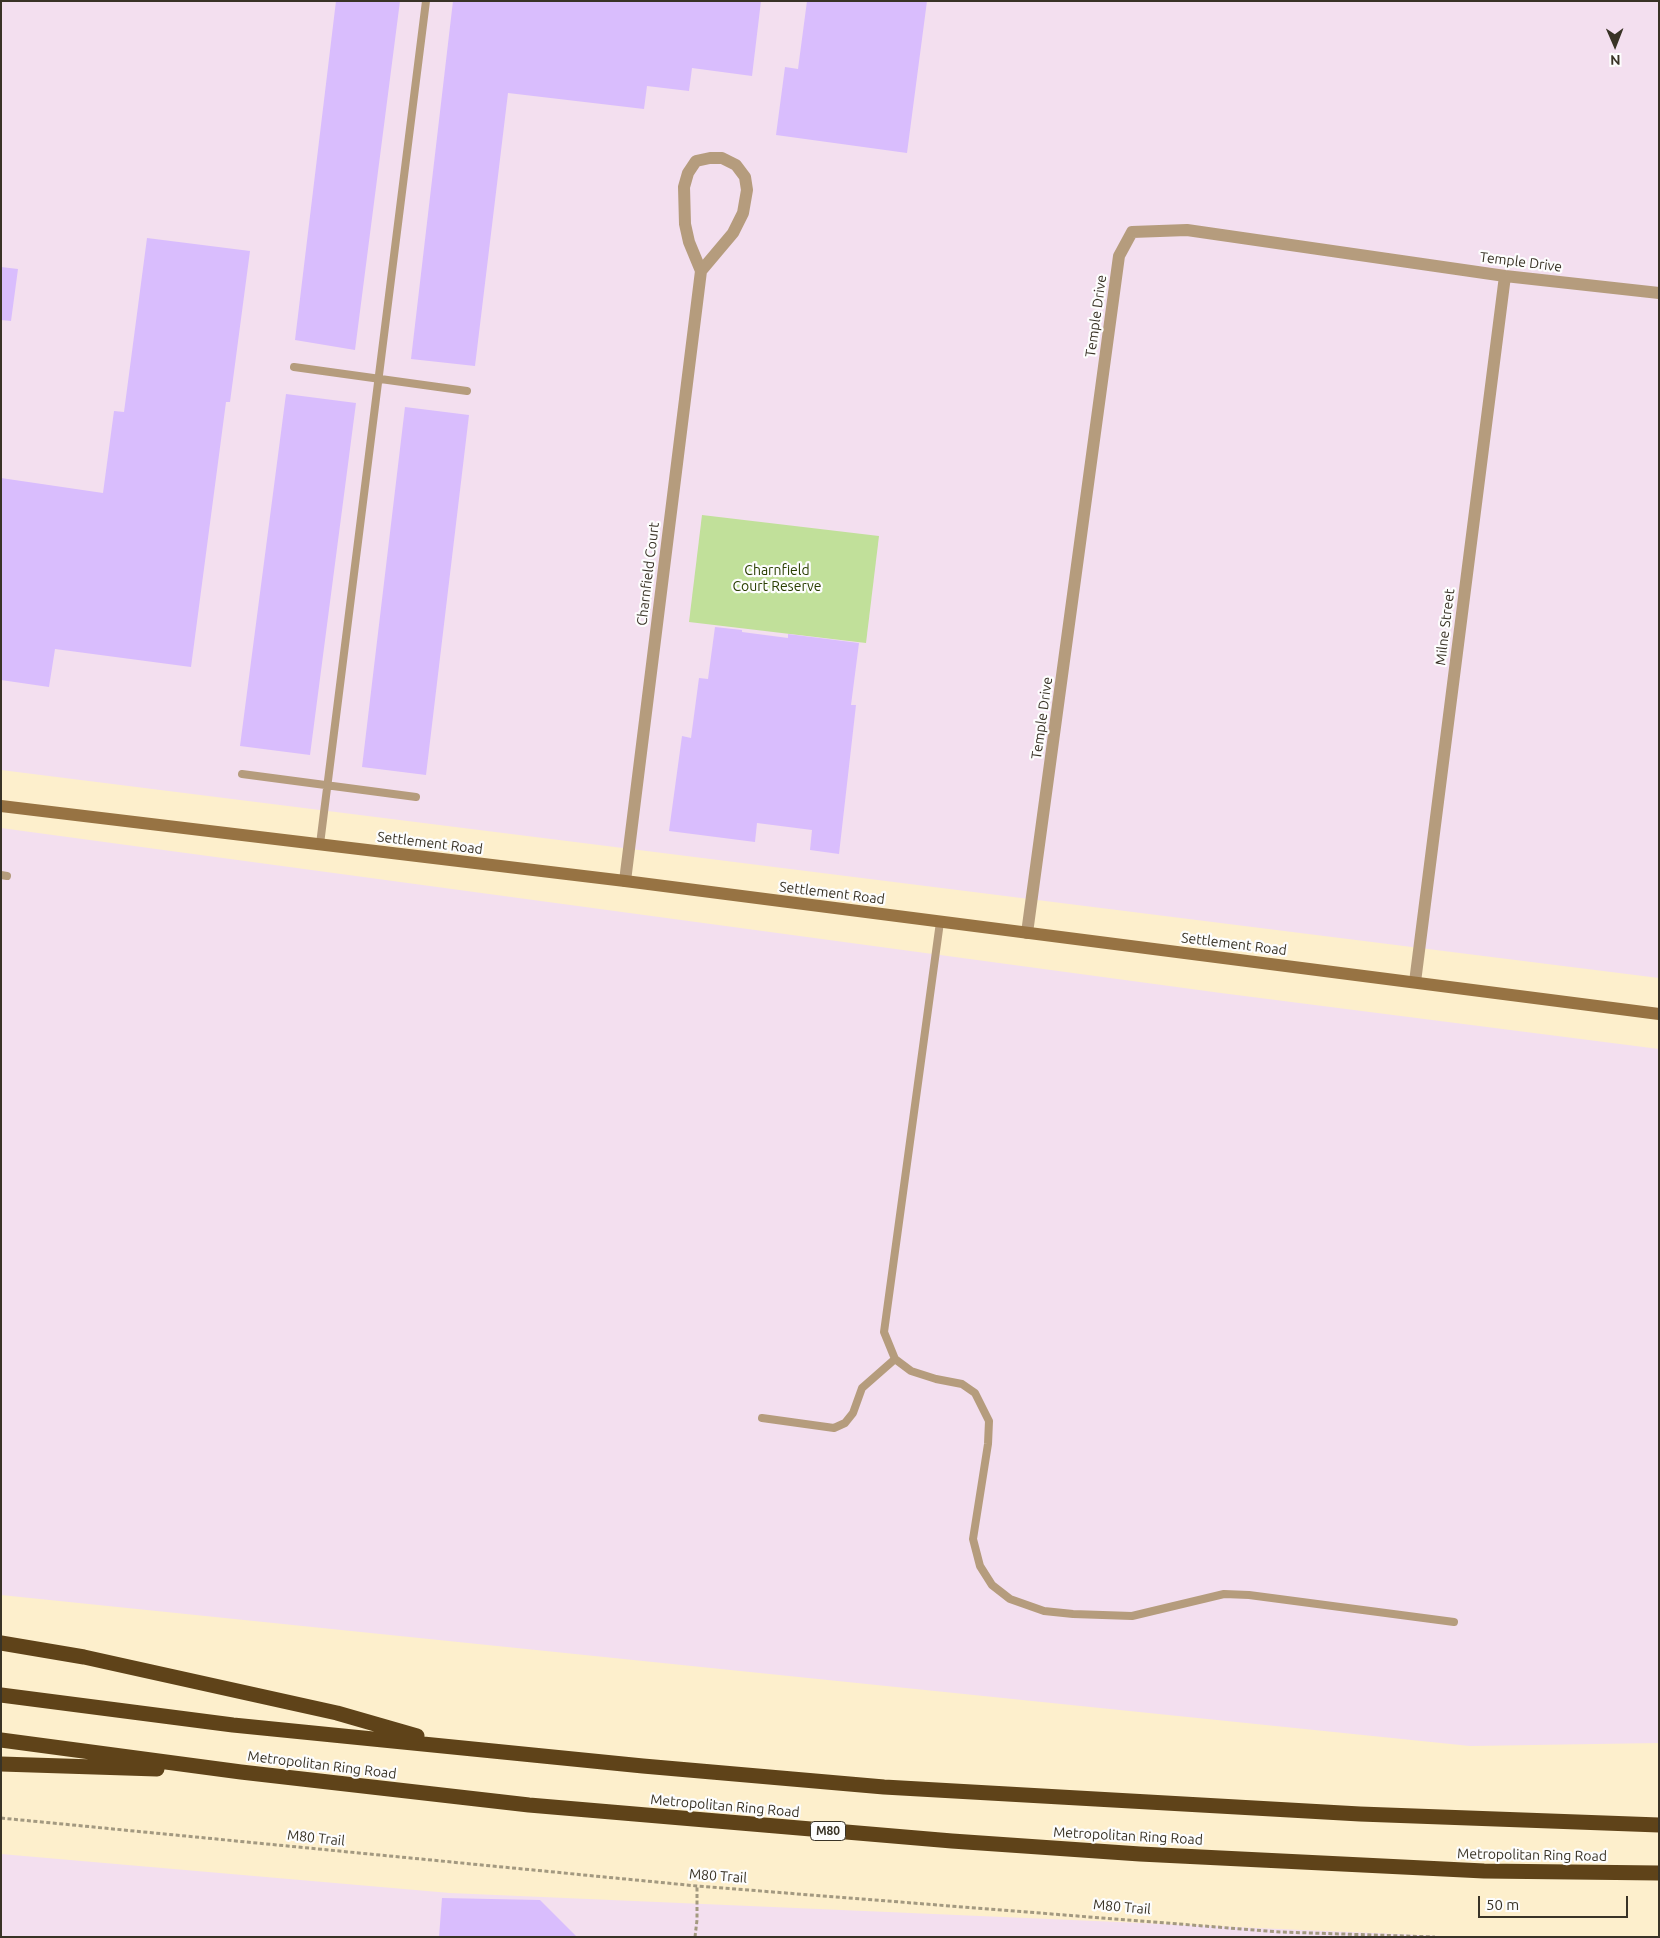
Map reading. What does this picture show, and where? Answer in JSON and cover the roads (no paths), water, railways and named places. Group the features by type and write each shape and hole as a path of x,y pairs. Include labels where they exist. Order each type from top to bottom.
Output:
{"highway":[{"path":"1,1643 84,1657 337,1713 452,1746"},
{"path":"1,1695 233,1725 643,1766 884,1787 1360,1814 1659,1825"},
{"name":"Metropolitan Ring Road","path":"1,1740 241,1772 529,1805 962,1842 1140,1854 1474,1870 1659,1874"},
{"path":"1,1764 241,1772"}],"main road":[{"name":"Settlement Road","path":"1,806 626,881 1659,1014"}],"street":[{"name":"Charnfield Court","path":"626,881 701,271 689,242 685,224 684,187 688,173 696,161 722,158 736,165 745,177 746,202 733,233 701,271"},
{"name":"Temple Drive","path":"1027,933 1119,256 1132,232 1187,230 1505,276 1659,293"},
{"name":"Milne Street","path":"1415,982 1505,276"}],"lane":[{"path":"320,844 426,1"},
{"path":"294,367 467,391"},
{"path":"242,774 416,796"},
{"path":"940,922 884,1332 895,1359 911,1371 936,1379 962,1384 975,1393 989,1421 988,1444 973,1539 980,1566 992,1585 1010,1599 1044,1611 1132,1616 1224,1594 1249,1595 1454,1622"},
{"path":"762,1418 834,1428 845,1423 853,1413 862,1388 895,1359"}],"park label":[{"name":"Charnfield Court Reserve","path":"777,578"}]}
